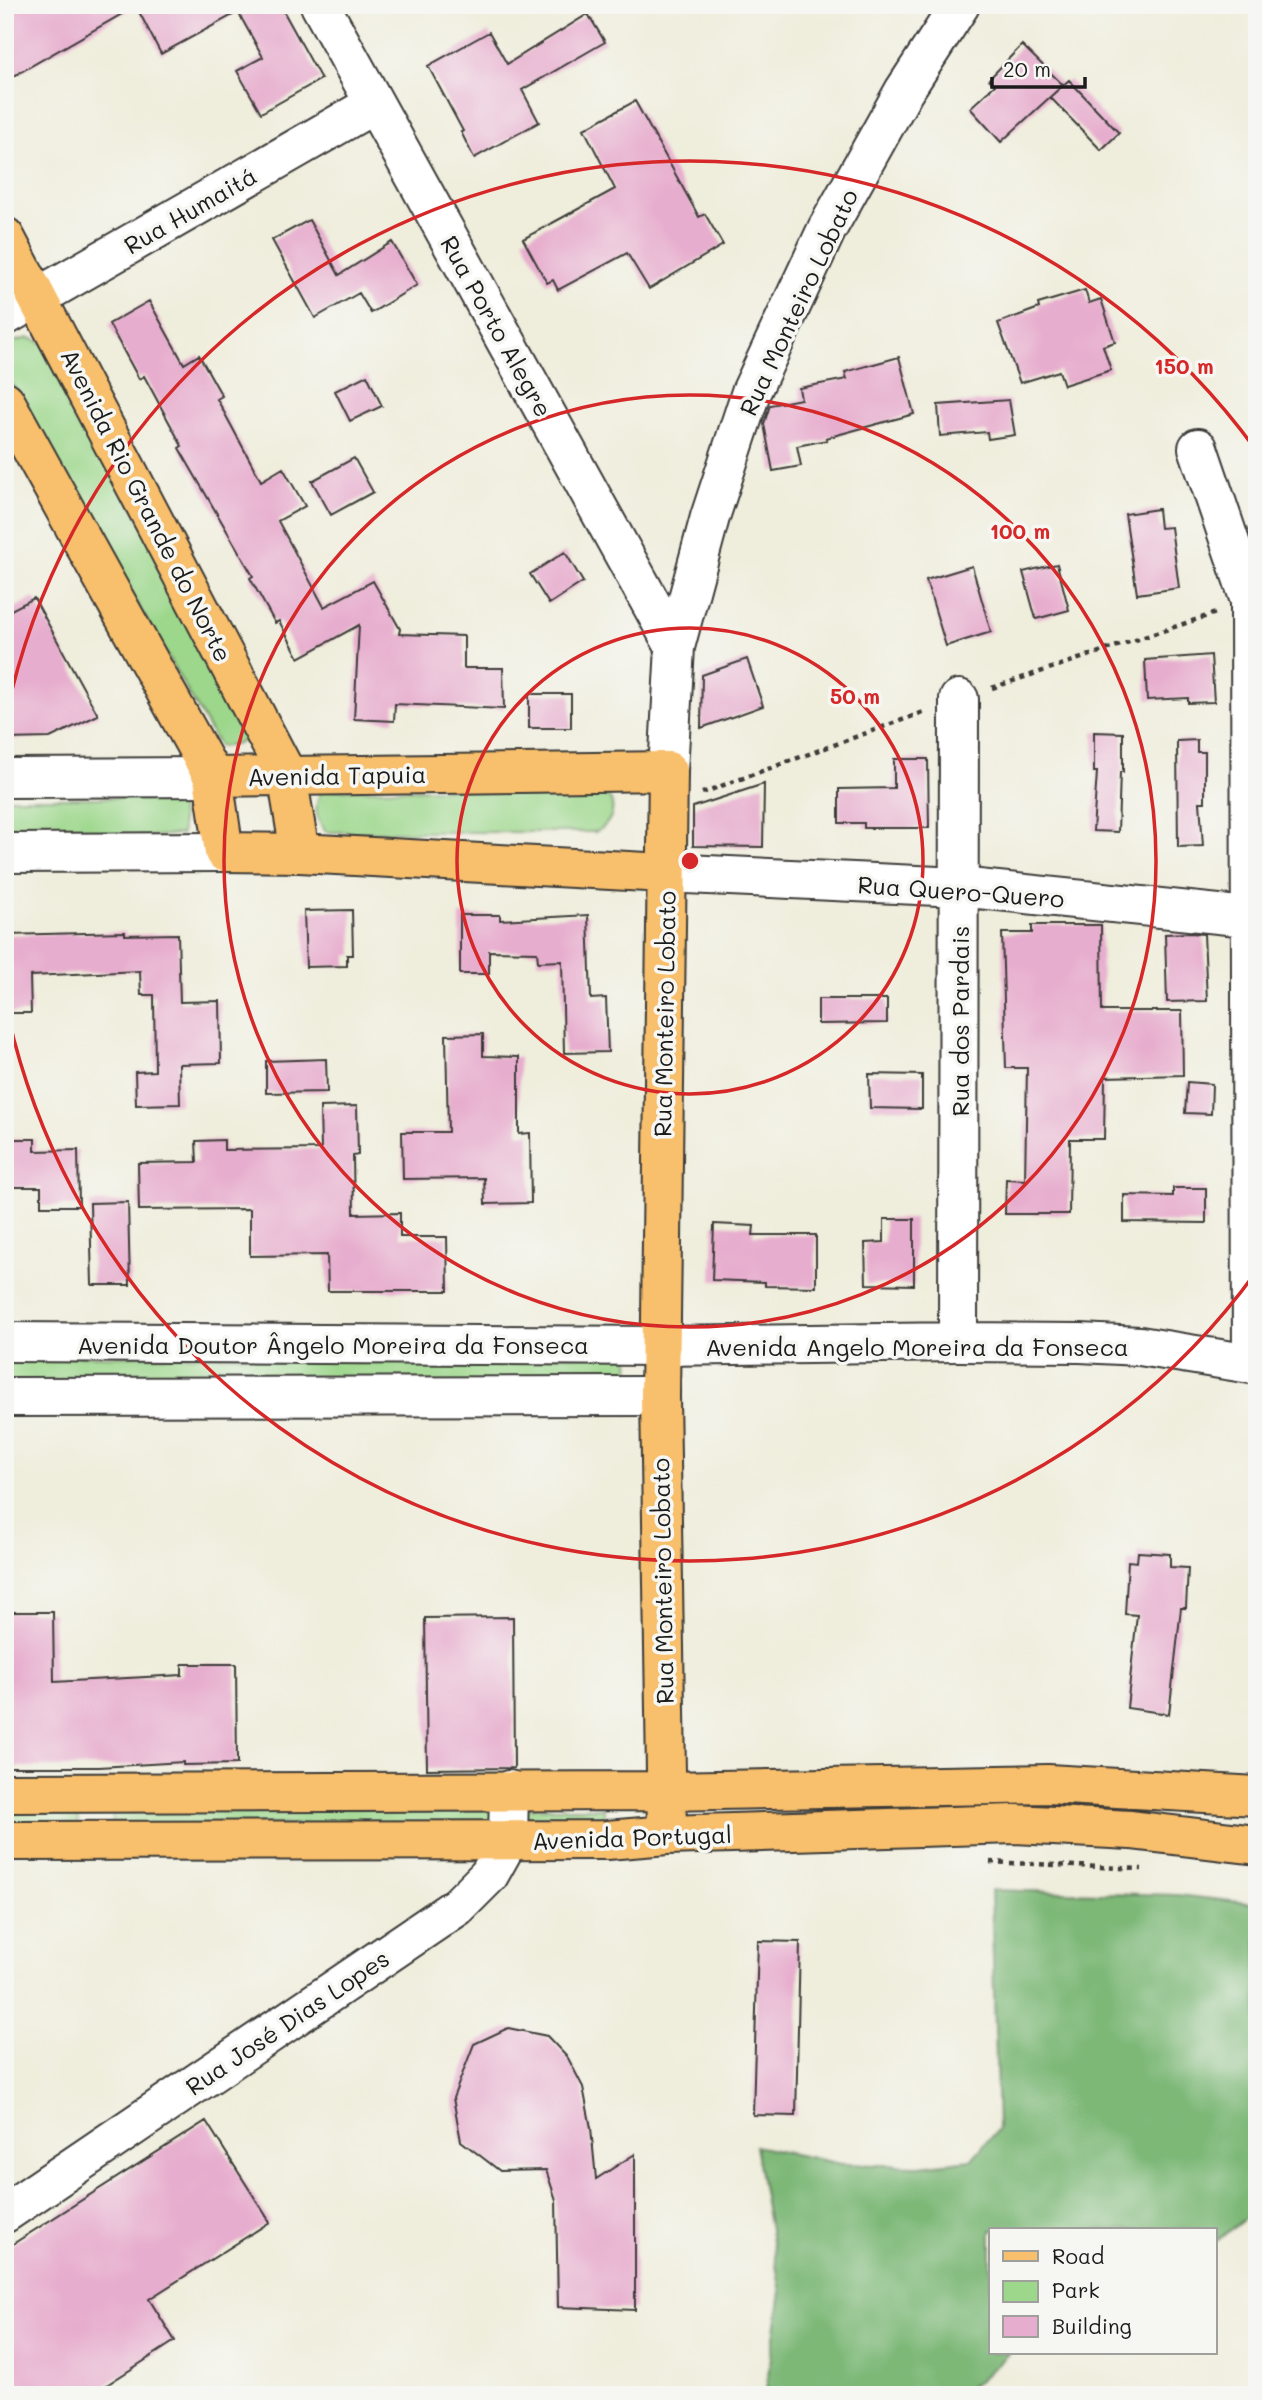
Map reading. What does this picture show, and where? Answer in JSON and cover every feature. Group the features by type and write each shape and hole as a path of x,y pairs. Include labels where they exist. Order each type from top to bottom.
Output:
{"main road":[{"name":"Avenida Rio Grande do Norte","path":"5,237 39,297 287,775 300,853"},
{"path":"5,401 214,777 224,852 300,853 666,873"},
{"name":"Avenida Tapuia","path":"214,777 668,771"},
{"name":"Rua Monteiro Lobato","path":"667,1835 660,1396 668,771"},
{"name":"Avenida Portugal","path":"5,1793 665,1791 1048,1784 1257,1796"},
{"path":"96,1793 96,1840"},
{"name":"Avenida Portugal","path":"5,1841 508,1842 1015,1824 1131,1830 1257,1845"}],"street":[{"name":"Rua Porto Alegre","path":"320,5 675,647"},
{"name":"Rua Monteiro Lobato","path":"668,771 675,647 710,517 757,380 827,229 904,91 960,5"},
{"name":"Rua Humaitá","path":"5,316 374,104"},
{"path":"1198,448 1253,600 1254,1364"},
{"name":"Rua dos Pardais","path":"958,1342 959,699"},
{"name":"Avenida Tapuia","path":"5,778 214,777"},
{"path":"5,853 224,852"},
{"name":"Rua Quero-Quero","path":"666,873 959,887 1254,918"},
{"name":"Avenida Doutor Ângelo Moreira da Fonseca","path":"5,1342 661,1346"},
{"name":"Avenida Angelo Moreira da Fonseca","path":"661,1346 958,1342 1140,1346 1254,1364"},
{"path":"5,1397 660,1396"},
{"name":"Rua José Dias Lopes","path":"5,2213 458,1906 489,1875 508,1842 509,1790"}],"green space":[{"path":"29,338 43,343 254,730 239,743 219,746 5,373 6,350 13,342"},
{"path":"596,788 609,798 612,810 607,822 595,832 326,832 316,812 322,790"},
{"path":"5,798 174,798 180,803 182,834 5,847"},
{"path":"629,1355 630,1384 5,1388 5,1356"},
{"path":"5,1808 77,1808 78,1824 5,1825"},
{"path":"112,1808 604,1808 604,1824 113,1825"},
{"path":"991,1890 1177,1895 1257,1904 1257,2209 1216,2241 1216,2228 989,2228 989,2354 1008,2354 979,2381 956,2395 765,2395 781,2292 755,2146 841,2164 919,2166 971,2160 998,2129"}],"building":[{"path":"5,5 280,5 321,79 261,113 237,71 263,57 238,12 161,54 136,6 5,81"},
{"path":"588,14 605,42 522,90 539,122 474,158 461,132 463,131 428,66 489,32 507,64"},
{"path":"1022,45 1063,85 1001,142 970,108 995,85 989,79"},
{"path":"1069,80 1119,133 1101,150 1050,97"},
{"path":"635,101 699,217 705,214 723,245 649,289 627,253 558,290 553,280 547,283 523,239 615,189 584,129"},
{"path":"309,220 339,275 392,242 417,285 371,313 359,293 315,318 272,240"},
{"path":"1085,290 1089,303 1101,299 1115,342 1103,346 1111,370 1064,385 1059,371 1020,383 998,323 1039,308 1038,304"},
{"path":"149,301 184,364 199,355 222,396 217,399 261,481 283,468 305,506 278,521 324,607 373,581 400,629 399,634 464,636 464,668 503,668 504,709 395,704 394,721 354,719 359,625 299,658 279,621 275,623 250,578 253,576 179,448 182,446 144,376 139,379 109,324"},
{"path":"899,357 914,414 826,438 827,440 797,446 801,466 773,471 764,424 770,405 801,399 799,388 847,379 845,372"},
{"path":"367,375 382,406 350,421 335,391"},
{"path":"1009,400 1015,435 988,439 987,432 940,436 938,405"},
{"path":"354,458 373,492 331,515 312,481"},
{"path":"1158,509 1160,528 1171,527 1179,588 1137,594 1125,514"},
{"path":"565,552 583,582 549,604 530,574"},
{"path":"1057,564 1069,610 1036,619 1023,572"},
{"path":"972,566 991,632 946,646 926,580"},
{"path":"34,598 98,715 50,738 5,739 5,613"},
{"path":"1211,655 1214,702 1188,703 1188,698 1147,700 1145,660"},
{"path":"747,659 763,706 701,728 702,675"},
{"path":"529,694 571,694 571,728 529,728"},
{"path":"1094,732 1123,733 1118,832 1093,831 1097,772 1094,772"},
{"path":"1197,740 1197,752 1205,752 1205,802 1200,802 1203,846 1178,847 1177,741"},
{"path":"894,759 928,759 929,828 864,828 864,823 839,823 839,789 894,788"},
{"path":"764,784 763,847 693,846 693,807"},
{"path":"352,910 353,955 347,955 347,966 306,967 304,911"},
{"path":"460,915 500,915 500,920 588,915 591,999 606,998 608,1052 564,1053 562,961 538,962 537,952 489,951 489,974 460,974"},
{"path":"1032,925 1101,925 1102,1011 1182,1011 1183,1075 1105,1077 1104,1139 1070,1139 1069,1214 1005,1214 1006,1179 1025,1180 1027,1068 1006,1068 1002,933 1032,933"},
{"path":"125,932 125,935 178,934 180,1002 220,1001 221,1063 179,1064 180,1104 136,1105 135,1072 155,1071 154,995 141,995 140,971 30,976 31,1013 5,1013 5,935"},
{"path":"1165,934 1204,934 1207,1001 1167,1002"},
{"path":"818,999 887,999 887,1023 818,1024"},
{"path":"483,1034 483,1056 519,1057 519,1134 530,1133 531,1203 485,1204 484,1178 403,1179 402,1132 448,1132 446,1035"},
{"path":"326,1059 327,1092 266,1093 266,1061"},
{"path":"869,1074 922,1075 922,1109 870,1108"},
{"path":"1187,1082 1212,1084 1211,1114 1185,1113"},
{"path":"357,1106 358,1155 353,1156 354,1214 400,1213 400,1237 447,1237 448,1291 328,1291 327,1255 250,1256 250,1209 139,1210 138,1163 197,1162 196,1141 224,1140 224,1150 321,1149 320,1107"},
{"path":"5,1139 35,1139 35,1151 78,1150 79,1206 41,1206 41,1187 5,1187"},
{"path":"1173,1188 1206,1188 1206,1223 1124,1222 1124,1195 1173,1196"},
{"path":"128,1202 130,1285 92,1285 90,1203"},
{"path":"884,1219 914,1219 914,1285 866,1284 865,1243 884,1242"},
{"path":"714,1224 754,1226 753,1235 816,1235 816,1287 765,1286 765,1282 712,1280"},
{"path":"1138,1552 1170,1554 1170,1567 1188,1568 1186,1608 1181,1608 1169,1714 1127,1708 1137,1615 1125,1614 1128,1561 1137,1562"},
{"path":"5,1612 53,1612 54,1682 182,1675 182,1664 236,1664 237,1764 183,1765 183,1762 99,1767 5,1767"},
{"path":"513,1617 514,1768 427,1769 425,1618"},
{"path":"758,1941 800,1942 796,2116 753,2115"},
{"path":"508,2028 547,2036 568,2058 583,2087 591,2128 596,2179 635,2154 635,2310 558,2307 556,2200 546,2170 500,2171 461,2141 453,2098 474,2044"},
{"path":"206,2121 270,2222 149,2299 175,2341 91,2395 5,2395 5,2249"}]}
